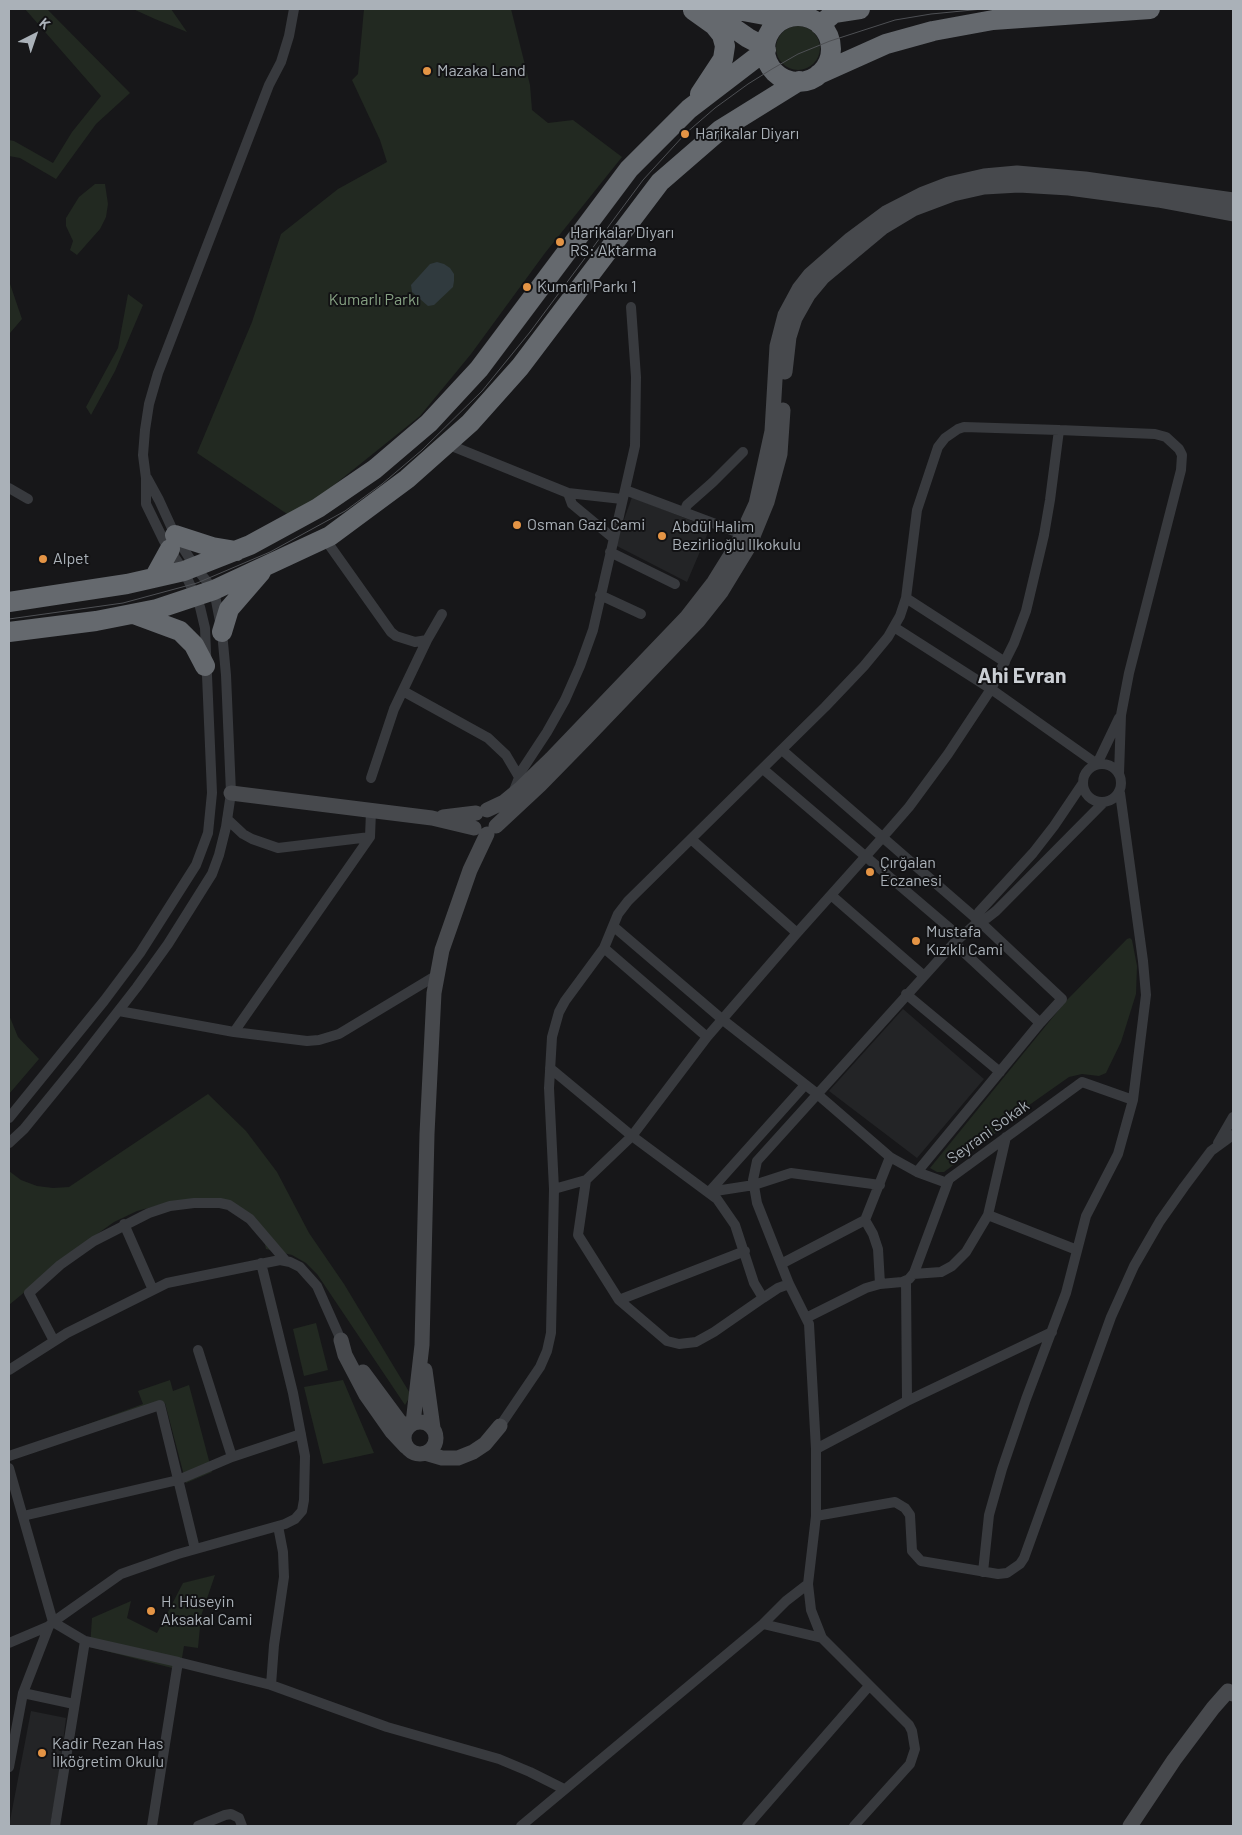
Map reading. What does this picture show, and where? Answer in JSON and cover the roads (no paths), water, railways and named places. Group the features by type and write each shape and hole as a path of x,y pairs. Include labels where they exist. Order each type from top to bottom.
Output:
{"highway":[{"path":"687,9 743,11 770,16 818,18 834,13 860,9"},
{"path":"687,9 722,20 766,49"},
{"path":"687,9 708,19 724,40 725,50 723,59 689,109"},
{"path":"784,16 768,34 766,49 770,65 777,73 787,79 799,81 806,80 886,44 933,31 993,20 1150,9"},
{"path":"818,18 828,35 831,51 827,63 819,74"},
{"path":"9,602 127,584 190,569 236,552 318,508 375,468 429,423 479,369 629,168 689,109 766,49"},
{"path":"9,632 96,621 157,609 205,593 330,536 407,479 470,423 520,368 660,182 720,130 799,81"},
{"path":"154,578 173,542 236,552"},
{"path":"222,632 229,609 267,566"},
{"path":"134,614 180,631 194,645 205,666"}],"street":[{"path":"9,1143 24,1129 119,1011 168,944 207,883 219,855 227,819 230,793 226,675 222,632 205,593 173,542 146,504 143,443 146,417 155,381 269,86 281,62 289,36 294,9"},
{"path":"212,789 371,811 484,822 540,786 703,615 734,572 749,546 757,516 770,438 776,355 780,330 785,315 799,289 810,275 851,239 886,213 923,194 949,184 984,176 1016,172 1085,179 1233,200"},
{"path":"406,1447 404,1436 411,1425 422,1345 431,1030 434,992 442,950 470,870 484,822 589,720 702,600 742,534 757,516 774,479 780,454 789,338 795,318 808,295 823,277 883,228 913,209 953,194 984,187 1019,184 1069,188 1158,200 1233,214"},
{"path":"511,796 519,777 547,732 573,683 592,630 635,446 636,377 631,307"},
{"path":"341,1340 400,1422 411,1425 424,1422 431,1441 442,1458 458,1458 486,1444 535,1374 544,1359 549,1342 552,1324 554,1189 549,1088 552,1037 559,1012 604,948 618,914 628,901 845,686 894,627 906,598 917,510 938,447 945,438 964,427 1161,435 1176,445 1182,455 1181,470 1129,673 1121,715 1120,774 1122,786 1120,793 1146,995 1132,1100 1126,1131 1118,1154 1086,1216 1066,1293 1002,1469 989,1515 983,1572"},
{"path":"554,1189 586,1180 632,1136 707,1037 882,838 929,781 992,689 1020,627 1037,569 1050,500 1059,430"},
{"path":"447,444 568,493 624,494 684,512 742,534"},
{"path":"684,512 687,505 743,452"},
{"path":"9,1118 104,1001 140,953 192,872 200,857 208,834 212,808 212,789 205,666 207,653 205,593 173,542 159,500 146,478"},
{"path":"9,488 28,499"},
{"path":"568,493 572,504 613,538"},
{"path":"325,539 391,632 408,641 427,640"},
{"path":"610,552 674,584"},
{"path":"600,595 641,614"},
{"path":"906,598 1005,662"},
{"path":"371,778 394,709 427,640 442,614"},
{"path":"894,627 992,689 1097,764 1110,765 1120,774"},
{"path":"402,691 488,738 506,755 519,777"},
{"path":"979,921 979,912 1033,853 1083,783 1087,772 1097,764 1121,715"},
{"path":"782,750 979,921 1062,999 917,1172"},
{"path":"763,769 866,856 957,940 1040,1023"},
{"path":"1083,783 1087,795 1091,799 1103,803"},
{"path":"854,1826 910,1764 915,1749 914,1737 909,1725 822,1638 811,1610 808,1584 816,1516 816,1449 808,1324 789,1284 757,1203 754,1185 757,1161 816,1093 957,940 979,921 996,911 1103,803 1115,798 1120,793"},
{"path":"234,1032 370,837 371,811"},
{"path":"227,819 243,834 278,848 370,837"},
{"path":"691,838 797,933"},
{"path":"831,895 923,976"},
{"path":"613,926 723,1020 816,1093 890,1158 917,1172 947,1183"},
{"path":"604,948 707,1037"},
{"path":"119,1011 234,1032 307,1040 326,1039 339,1034 437,974"},
{"path":"906,994 1000,1072"},
{"path":"550,1068 632,1136 709,1192 730,1216 739,1234 754,1283 763,1298"},
{"name":"Seyrani Sokak","path":"910,1277 949,1179 1082,1082 1132,1100"},
{"path":"709,1192 805,1085"},
{"path":"816,1516 895,1502 905,1508 910,1515 912,1550 917,1558 925,1563 998,1574 1007,1573 1020,1564 1024,1558 1102,1342 1122,1293 1160,1221 1211,1152 1233,1117"},
{"path":"1211,1152 1233,1134"},
{"path":"806,1318 866,1288 910,1277 942,1272 952,1266 966,1252 988,1215 1006,1137"},
{"path":"781,1264 865,1220 890,1158"},
{"path":"709,1192 754,1185 791,1173 880,1185"},
{"path":"586,1180 578,1235 619,1300 667,1341 685,1344 705,1337 778,1288 789,1284"},
{"path":"54,1341 29,1293 76,1253 124,1224 149,1213 170,1206 194,1203 220,1203 237,1209 250,1219 285,1260 300,1267 317,1286 341,1340 345,1355 366,1395 392,1432 406,1447 415,1453 431,1441"},
{"path":"988,1215 1077,1250"},
{"path":"865,1220 873,1234 878,1249 880,1284"},
{"path":"124,1224 153,1290"},
{"path":"619,1300 744,1251"},
{"path":"9,1370 54,1341 167,1283 261,1263 285,1260"},
{"path":"9,1643 51,1624 121,1574 278,1526 295,1519 303,1506 305,1456 293,1392 261,1263"},
{"path":"907,1401 910,1277"},
{"path":"816,1449 907,1401 1052,1332"},
{"path":"422,1345 431,1441"},
{"path":"198,1350 232,1457"},
{"path":"9,1456 160,1405 195,1550"},
{"path":"23,1516 178,1480 232,1457 301,1434"},
{"path":"9,1468 10,1480 23,1516 51,1624 23,1693 9,1767"},
{"path":"271,1685 274,1644 284,1578 283,1552 278,1526"},
{"path":"521,1826 763,1624 808,1584"},
{"path":"51,1624 85,1641 271,1685 387,1727 499,1759 530,1772 564,1790"},
{"path":"763,1624 822,1638"},
{"path":"55,1826 85,1641"},
{"path":"152,1826 178,1662"},
{"path":"747,1826 869,1686"},
{"path":"1130,1826 1174,1760 1213,1708 1228,1691 1233,1694"},
{"path":"23,1693 74,1704"},
{"path":"9,1702 20,1705"},
{"path":"198,1826 225,1814 231,1814 239,1818 242,1826"}],"tram line":[{"path":"9,619 123,603 197,583 270,552 345,511 382,484 422,450 482,391 530,332 643,180 685,134 715,108 772,69 798,54 830,41 895,20 983,9"}],"place":[{"name":"Mazaka Land","path":"427,71"},
{"name":"Harikalar Diyarı","path":"685,134"},
{"name":"Harikalar Diyarı RS: Aktarma","path":"560,242"},
{"name":"Kumarlı Parkı 1","path":"527,287"},
{"name":"Osman Gazi Cami","path":"517,525"},
{"name":"Abdül Halim Bezirlioğlu Ilkokulu","path":"662,536"},
{"name":"Alpet","path":"43,559"},
{"name":"Çırğalan Eczanesi","path":"870,872"},
{"name":"Mustafa Kızıklı Cami","path":"916,941"},
{"name":"H. Hüseyin Aksakal Cami","path":"151,1611"},
{"name":"Kadir Rezan Has İlköğretim Okulu","path":"42,1753"}],"district":[{"name":"Ahi Evran","path":"1022,676"}],"park label":[{"name":"Kumarlı Parkı","path":"374,300"}]}
